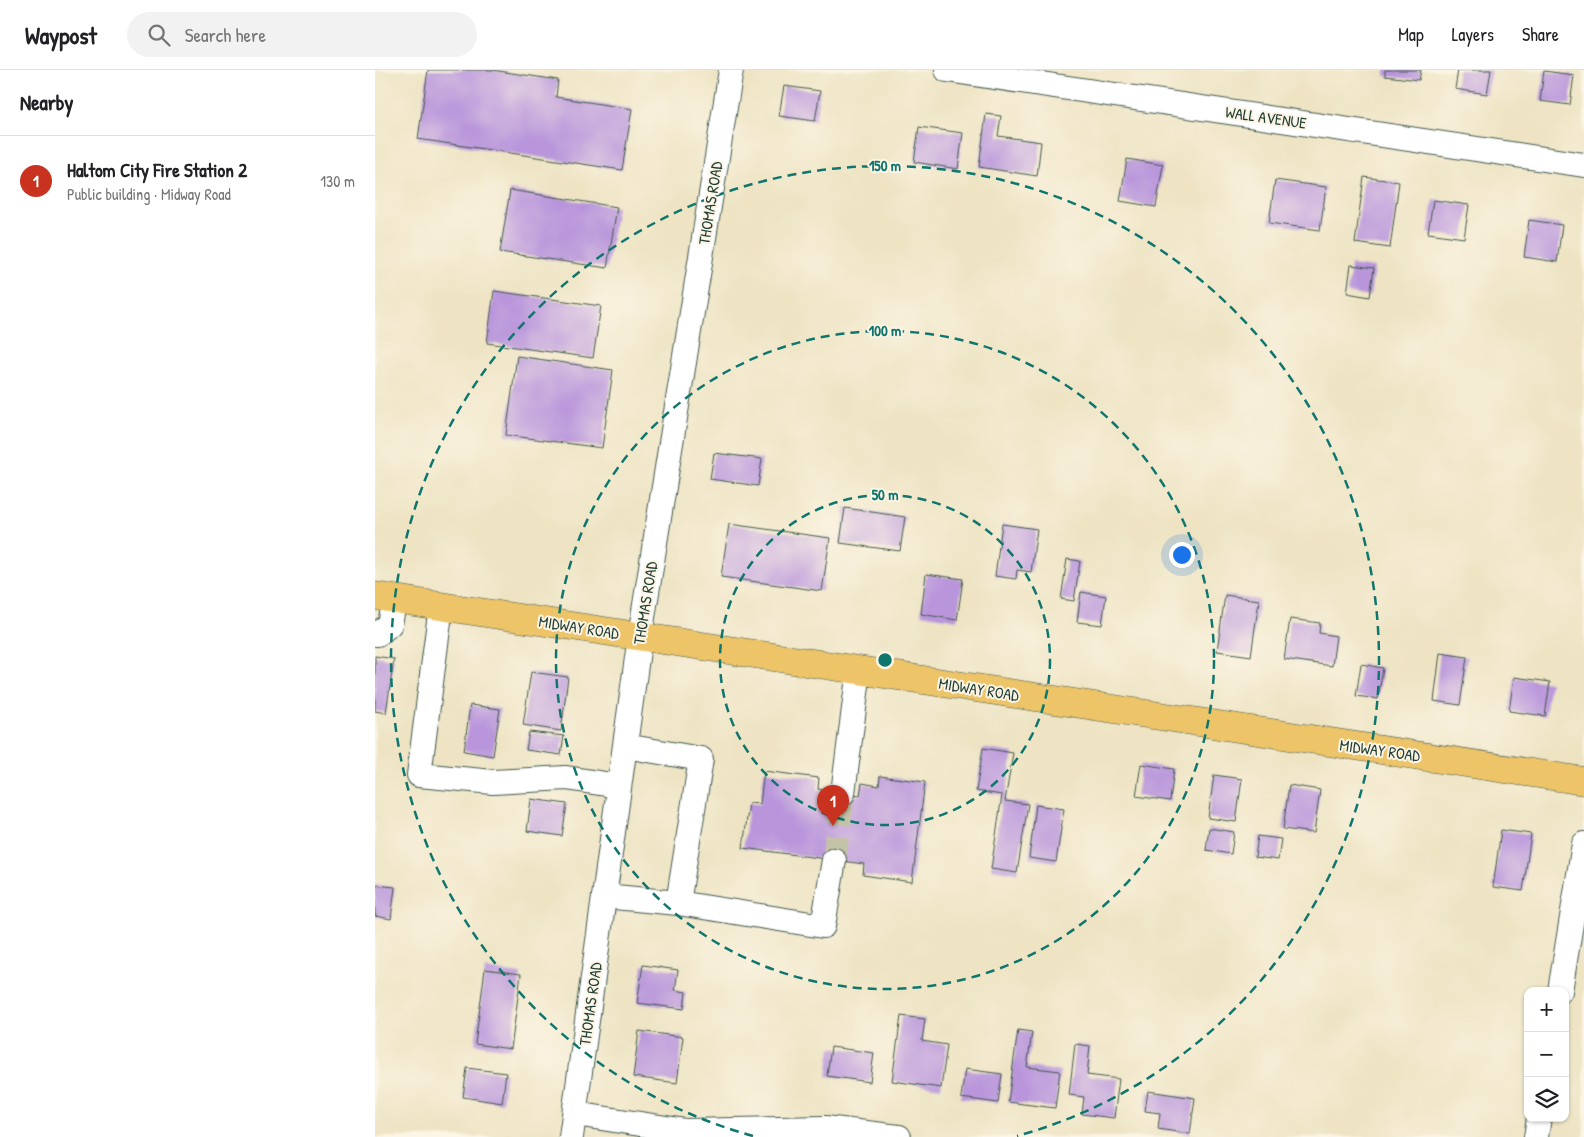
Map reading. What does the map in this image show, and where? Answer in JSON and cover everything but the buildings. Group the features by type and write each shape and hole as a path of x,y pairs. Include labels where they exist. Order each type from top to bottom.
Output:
{"main road":[{"name":"MIDWAY ROAD","path":"385,598 1584,780"}],"street":[{"name":"THOMAS ROAD","path":"571,1137 640,636 731,70"},
{"name":"WALL AVENUE","path":"947,70 1584,164"},
{"path":"375,634 378,634 390,624 385,598"},
{"path":"441,606 419,775 493,782 567,778 619,786"},
{"path":"843,793 859,670"},
{"path":"625,746 701,759 678,903"},
{"path":"1561,987 1584,844"},
{"path":"604,896 678,903 823,926 834,860"},
{"path":"575,1114 686,1131 825,1128 899,1137"},
{"path":"1536,1137 1538,1122"}],"tunnel":[{"path":"834,860 843,793"}],"place":[{"name":"Haltom City Fire Station 2","path":"833,826"}]}
